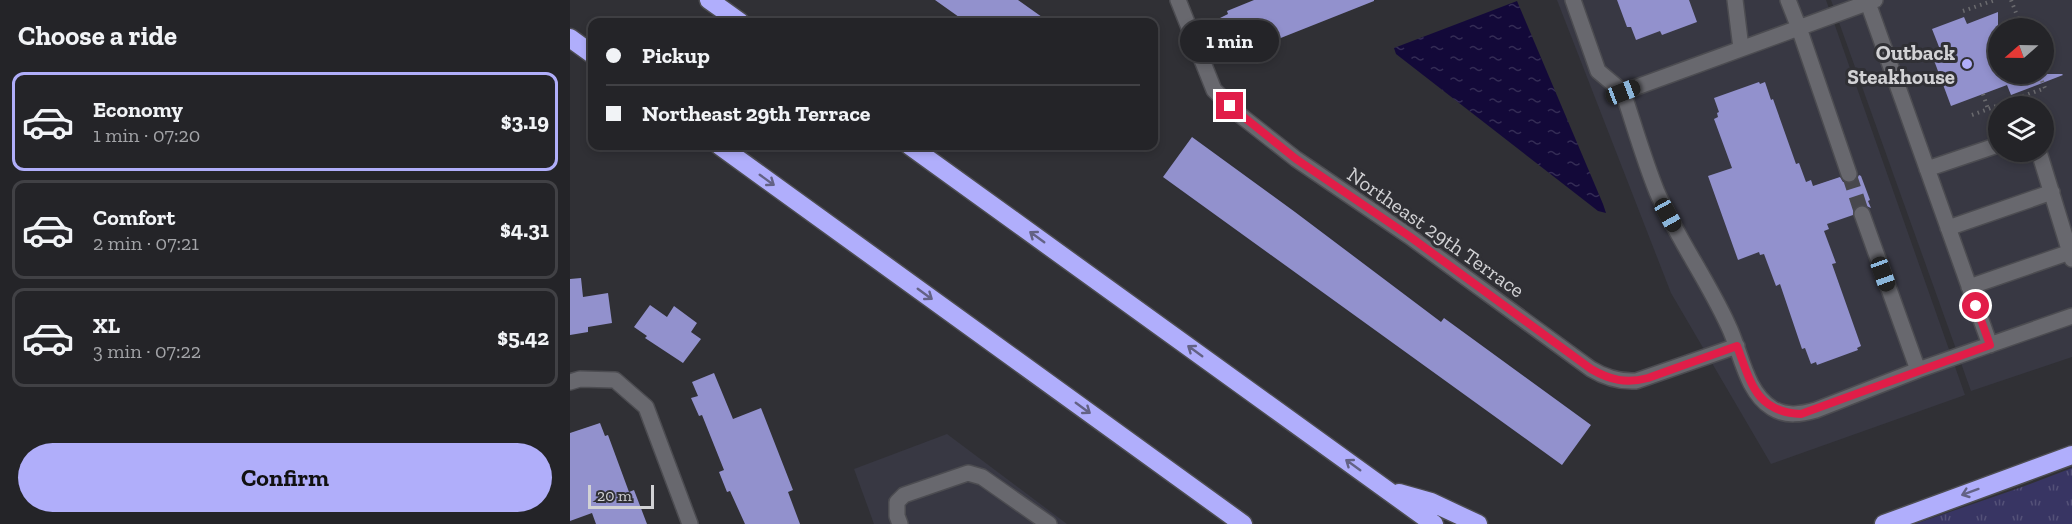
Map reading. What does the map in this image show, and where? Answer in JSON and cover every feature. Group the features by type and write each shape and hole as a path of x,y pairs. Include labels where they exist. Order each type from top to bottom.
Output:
{"highway":[{"path":"709,0 734,18"},
{"path":"570,38 588,51"},
{"path":"726,150 1243,524"},
{"path":"916,150 1434,524"},
{"path":"2025,472 2072,448"},
{"path":"1884,524 2072,454"},
{"path":"1386,489 1431,502 1478,524"}],"street":[{"name":"Northeast 29th Terrace","path":"1178,0 1215,90 1240,115 1296,159 1409,236 1591,369 1605,377 1623,382 1636,381 1737,346"},
{"path":"1573,0 1598,71 1623,92 1657,190 1719,306 1753,387 1761,399 1773,409 1801,414 1816,410 1918,370 2072,316"},
{"path":"1735,0 1742,48"},
{"path":"1788,0 1849,174"},
{"path":"1623,92 1799,28 1848,5 1871,1 1927,169 1990,345"},
{"path":"1927,169 1988,148"},
{"path":"1969,287 2071,255 2042,162"},
{"path":"1948,228 2052,192"},
{"path":"1862,214 1918,370"},
{"path":"570,382 580,379 615,380 646,407 690,524"},
{"path":"900,524 897,516 897,502 904,495 968,473 982,477 1049,524"}],"path":[{"path":"1963,11 1995,0"},
{"path":"2012,0 2018,18"},
{"path":"2023,96 2045,88 2044,84"},
{"path":"1972,115 1988,109 1983,94"}],"shaded area":[{"path":"1557,0 1826,0 1965,395 1771,464 1671,293"},
{"path":"1831,0 2072,0 2072,357 1971,391"},
{"path":"947,434 1067,524 874,524 854,469"}],"green space":[{"path":"2072,468 2072,524 1915,524 2022,487"}],"water":[{"path":"1517,1 1606,213 1598,211 1396,54 1394,48"}],"building":[{"path":"935,0 1018,0 1043,18 960,18"},
{"path":"1254,0 1374,1 1233,57 1218,19 1228,14 1227,11"},
{"path":"1617,0 1689,0 1697,22 1662,35 1660,31 1636,40 1631,27 1627,27"},
{"name":"Outback Steakhouse","path":"1998,12 1998,18 1988,18 1988,84 2040,84 2011,95 2007,85 1951,106 1932,55 1941,52 1932,29 1964,17 1967,24"},
{"name":"Outback Steakhouse","path":"2054,74 2063,75 2054,78"},
{"path":"1759,82 1760,84 1765,82 1771,100 1773,99 1796,164 1799,163 1806,182 1811,180 1813,186 1840,177 1843,182 1852,183 1859,175 1870,200 1868,201 1871,208 1858,205 1854,208 1853,215 1827,224 1829,229 1824,231 1836,263 1832,264 1861,346 1857,348 1858,350 1817,365 1816,362 1811,364 1805,348 1802,349 1780,284 1776,286 1764,254 1760,255 1759,252 1738,260 1708,176 1732,168 1714,119 1718,117 1719,112 1714,98"},
{"path":"1192,137 1441,322 1444,318 1591,425 1562,465 1163,177"},
{"path":"581,278 583,297 608,293 612,323 588,327 588,332 570,335 570,279"},
{"path":"650,305 667,317 674,306 697,323 691,332 701,339 683,363 645,338 647,336 634,327"},
{"path":"714,373 733,419 761,408 793,490 788,492 800,524 745,524 730,491 727,492 719,472 724,470 702,415 699,416 691,398 698,396 692,382"},
{"path":"600,423 605,436 608,435 629,492 634,490 647,524 596,524 592,513 570,521 570,433"}],"tunnel":[{"path":"1849,174 1862,214"}],"place":[{"name":"Outback Steakhouse","path":"1967,64"}],"route":[{"path":"1230,106 1296,159 1409,236 1591,369 1605,377 1623,382 1648,378 1737,346 1753,387 1761,399 1773,409 1801,414 1990,345 1976,306"}]}
